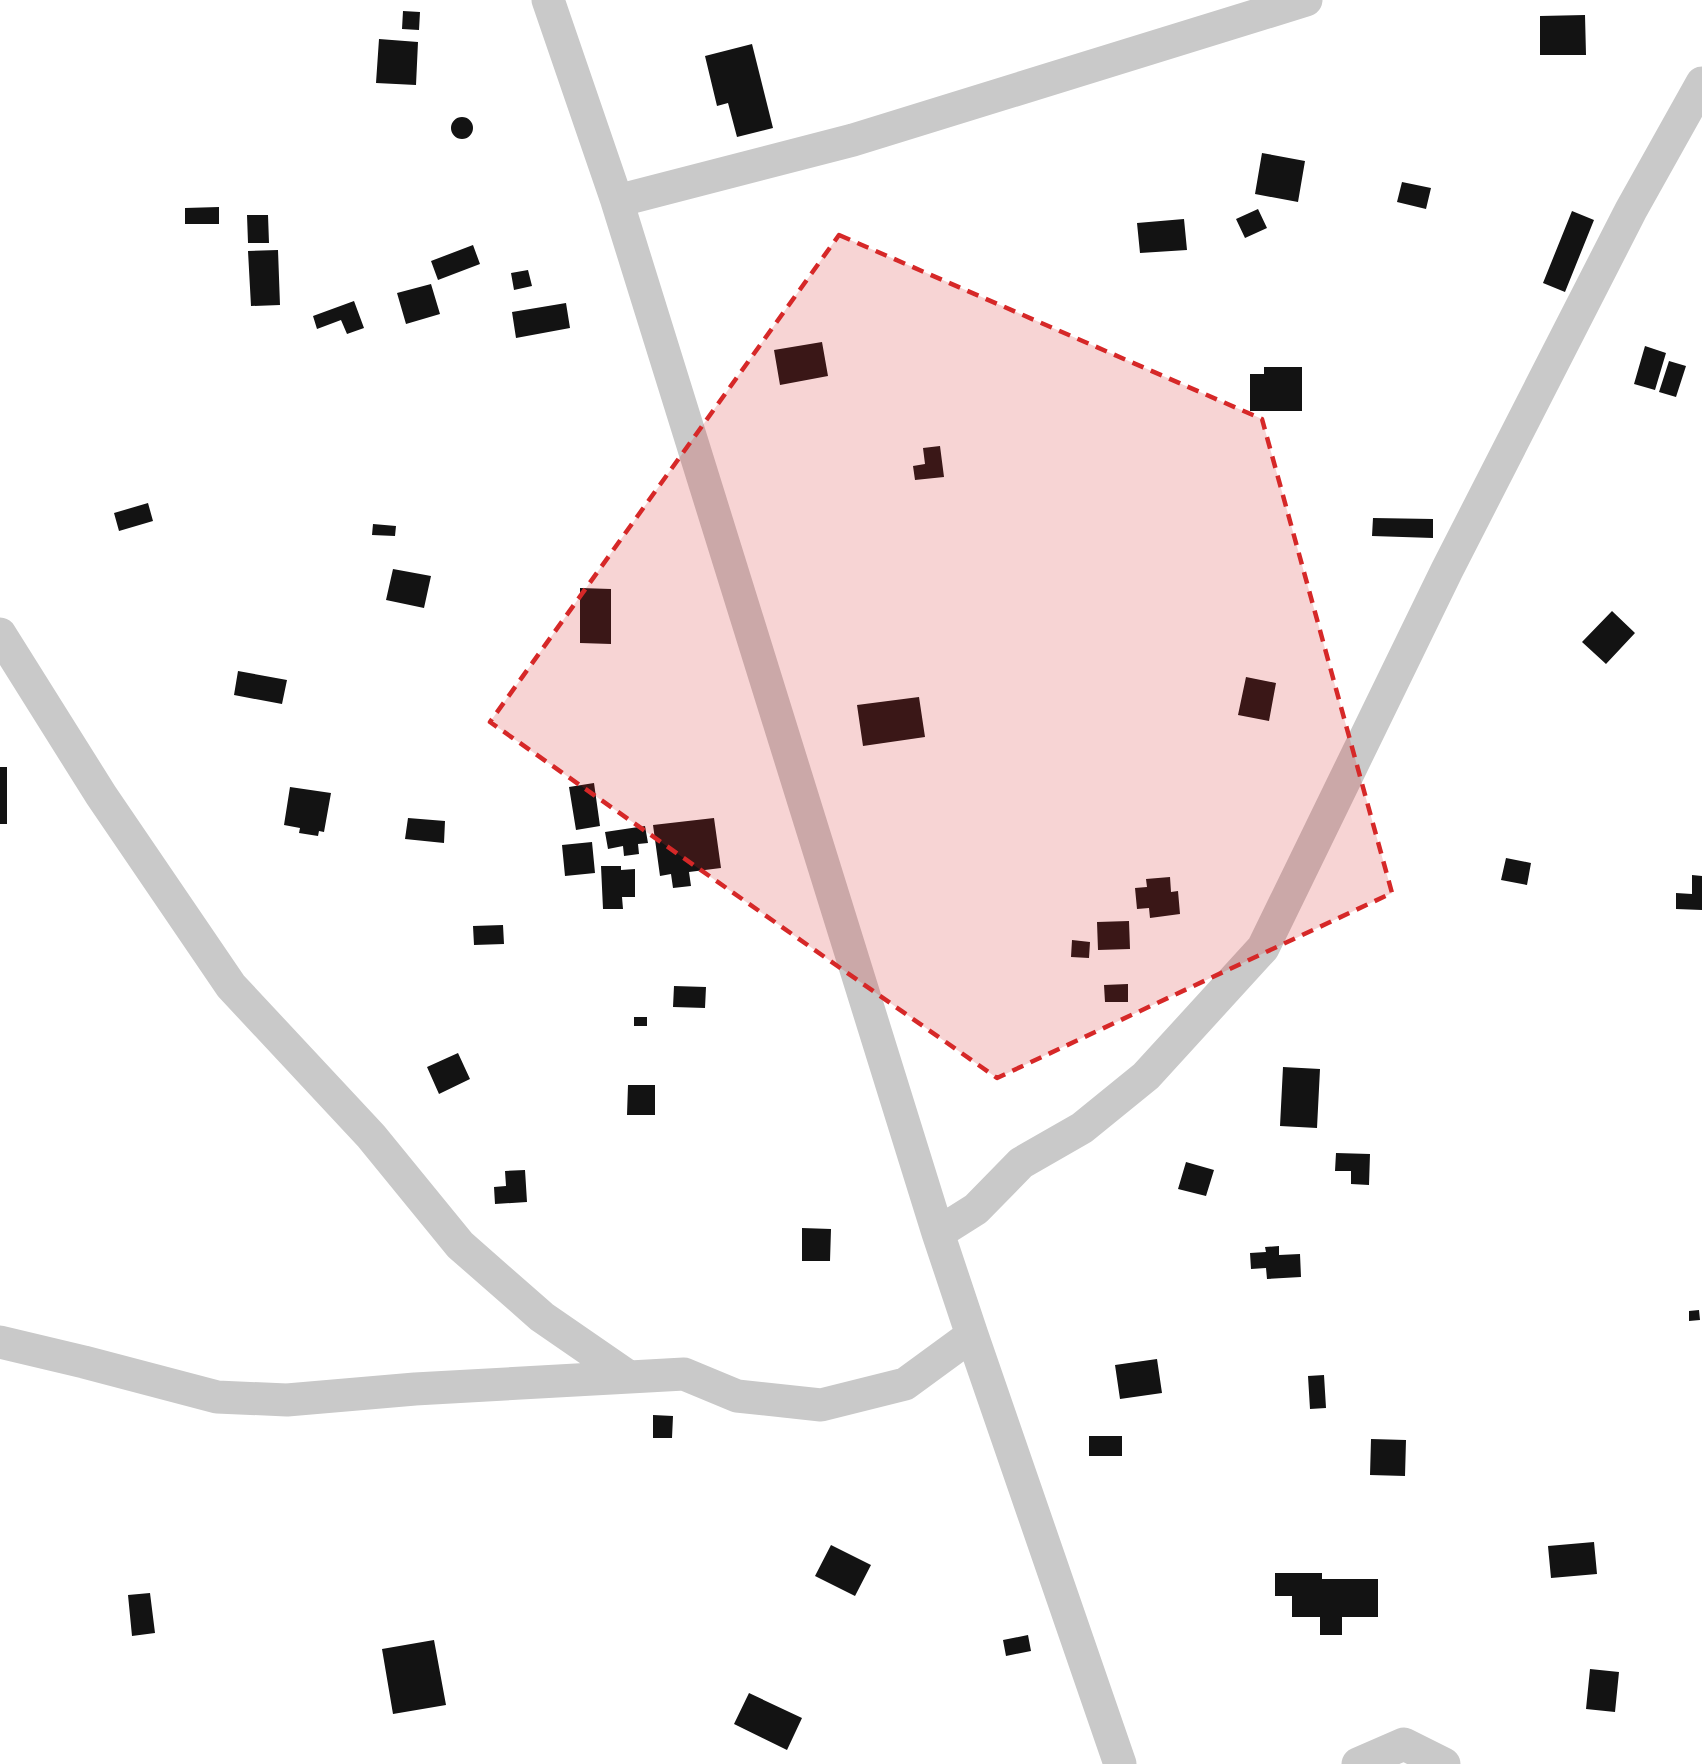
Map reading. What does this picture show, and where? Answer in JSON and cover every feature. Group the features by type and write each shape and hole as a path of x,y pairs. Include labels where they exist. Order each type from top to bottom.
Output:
{"street":[{"path":"548,0 617,201 938,1233 1120,1764"},
{"path":"617,201 853,140 1306,0"},
{"path":"938,1233 975,1209 1021,1163 1082,1128 1146,1076 1263,948 1448,570 1631,210 1702,83"},
{"path":"0,634 101,795 231,986 371,1136 460,1245 542,1317 629,1377"},
{"path":"0,1342 217,1396 287,1400 414,1389 684,1374 736,1396 821,1405 905,1384 972,1335"},
{"path":"1358,1764 1404,1744 1444,1764"}],"highlighted area":[{"path":"839,235 1262,419 1392,893 997,1078 490,722"}],"building":[{"path":"403,11 420,12 419,30 402,29"},
{"path":"1585,15 1586,55 1540,55 1540,16"},
{"path":"379,39 418,42 416,85 376,83"},
{"path":"752,44 773,128 737,137 728,103 717,106 705,56"},
{"path":"462,117 470,120 473,128 470,136 462,139 454,136 451,128 454,120"},
{"path":"1262,153 1305,161 1298,202 1255,194"},
{"path":"1402,182 1431,188 1426,209 1397,202"},
{"path":"219,207 219,224 185,224 185,208"},
{"path":"1258,209 1267,228 1245,238 1236,219"},
{"path":"1572,211 1594,220 1565,292 1543,283"},
{"path":"247,215 268,215 269,243 248,243"},
{"path":"1184,219 1187,250 1140,253 1137,223"},
{"path":"473,245 480,264 438,280 431,261"},
{"path":"278,250 280,305 251,306 248,251"},
{"path":"528,270 532,286 514,290 511,273"},
{"path":"431,284 440,314 406,324 397,293"},
{"path":"354,301 364,328 347,334 341,320 317,329 313,316"},
{"path":"566,303 570,328 516,338 512,312"},
{"path":"822,342 828,376 780,385 774,350"},
{"path":"1645,346 1666,353 1655,390 1634,384"},
{"path":"1669,361 1686,366 1676,397 1659,392"},
{"path":"1264,367 1302,367 1302,411 1250,411 1250,374 1264,374"},
{"path":"940,446 944,477 915,480 913,466 925,464 923,448"},
{"path":"148,503 153,521 119,531 114,513"},
{"path":"1373,518 1433,519 1433,538 1372,536"},
{"path":"373,524 396,526 395,536 372,535"},
{"path":"393,569 431,576 424,608 386,600"},
{"path":"580,588 611,589 611,644 580,643"},
{"path":"1612,611 1635,633 1606,664 1582,642"},
{"path":"238,671 287,680 282,704 234,695"},
{"path":"1246,677 1276,683 1269,721 1238,715"},
{"path":"919,697 925,737 863,746 857,705"},
{"path":"0,767 7,767 7,824 0,824"},
{"path":"594,783 600,826 576,830 569,787"},
{"path":"290,787 331,793 324,832 319,831 318,836 299,833 300,828 284,825"},
{"path":"408,818 445,821 444,843 405,839"},
{"path":"714,818 721,868 689,872 691,886 673,888 671,874 660,876 653,825"},
{"path":"645,826 648,843 638,844 639,854 624,856 623,846 608,849 605,832"},
{"path":"592,842 595,873 565,876 562,845"},
{"path":"1506,858 1531,863 1527,885 1501,880"},
{"path":"601,866 621,866 621,870 635,869 635,897 622,897 623,909 603,909"},
{"path":"1692,875 1702,876 1702,910 1676,909 1676,893 1692,894"},
{"path":"1170,877 1171,892 1178,891 1180,914 1150,918 1149,908 1137,909 1135,888 1147,887 1146,879"},
{"path":"1129,921 1130,949 1098,950 1097,922"},
{"path":"503,925 504,944 474,945 473,926"},
{"path":"1072,940 1090,942 1089,958 1071,957"},
{"path":"1128,984 1128,1002 1105,1002 1104,985"},
{"path":"674,986 706,987 705,1008 673,1007"},
{"path":"634,1017 647,1017 647,1026 634,1026"},
{"path":"458,1053 470,1079 439,1094 427,1067"},
{"path":"1283,1067 1320,1069 1317,1128 1280,1126"},
{"path":"628,1085 655,1085 655,1115 627,1115"},
{"path":"1336,1153 1370,1154 1369,1185 1351,1184 1351,1171 1335,1171"},
{"path":"1186,1162 1214,1170 1206,1196 1178,1189"},
{"path":"525,1170 527,1202 495,1204 494,1187 506,1186 505,1171"},
{"path":"802,1228 831,1229 830,1261 802,1261"},
{"path":"1279,1246 1279,1255 1300,1254 1301,1277 1267,1279 1266,1268 1251,1269 1250,1253 1266,1252 1265,1247"},
{"path":"1699,1310 1700,1320 1689,1321 1689,1311"},
{"path":"1157,1359 1162,1393 1120,1399 1115,1365"},
{"path":"1324,1375 1326,1408 1310,1409 1308,1376"},
{"path":"653,1415 673,1416 672,1438 653,1438"},
{"path":"1089,1436 1122,1436 1122,1456 1089,1456"},
{"path":"1371,1439 1406,1440 1405,1476 1370,1475"},
{"path":"1594,1542 1597,1574 1551,1578 1548,1546"},
{"path":"831,1545 871,1565 855,1596 815,1576"},
{"path":"1275,1573 1322,1573 1322,1579 1378,1579 1378,1617 1342,1617 1342,1635 1320,1635 1320,1617 1292,1617 1292,1596 1275,1596"},
{"path":"150,1593 155,1633 132,1636 128,1595"},
{"path":"1028,1635 1031,1651 1006,1656 1003,1640"},
{"path":"434,1640 446,1705 393,1714 382,1649"},
{"path":"1590,1669 1619,1672 1615,1712 1586,1709"},
{"path":"749,1693 802,1718 787,1750 734,1724"}]}
